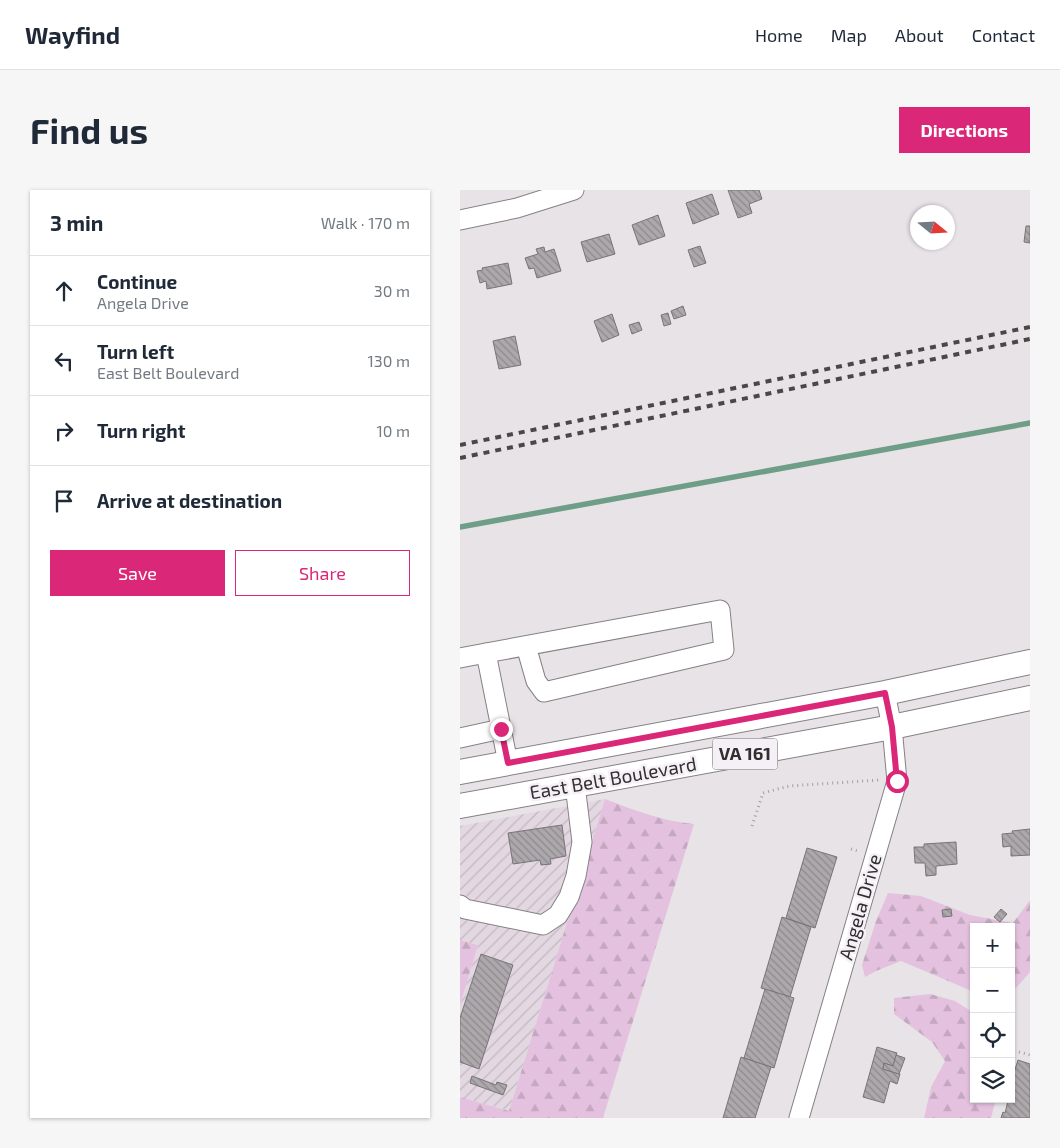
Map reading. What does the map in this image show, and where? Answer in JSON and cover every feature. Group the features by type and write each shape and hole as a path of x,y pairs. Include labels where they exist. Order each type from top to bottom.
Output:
{"main road":[{"name":"East Belt Boulevard","path":"460,772 885,693 1030,662"},
{"name":"East Belt Boulevard","path":"460,806 892,727 1030,698"}],"street":[{"path":"460,220 517,208 574,190"},
{"path":"460,658 720,610 724,650 544,692 536,682 526,646"},
{"path":"486,653 508,763"},
{"name":"Angela Drive","path":"799,1118 897,781 892,727 885,693"},
{"path":"460,738 501,729"},
{"path":"460,905 466,909 543,925 558,915 569,898 576,876 582,842 575,785"}],"path":[{"path":"752,826 764,793 789,786 881,779 897,781"},
{"path":"1019,1052 1030,1055"}],"shaded area":[{"path":"605,799 509,1111 460,1097 460,1005 478,945 460,940 460,826"}],"green space":[{"path":"605,799 659,818 694,824 603,1118 460,1118 460,1097 509,1111"},
{"path":"888,893 921,896 970,915 1013,923 970,923 970,990 901,961 865,977 862,965 876,921"},
{"path":"1030,900 1030,972 1015,988 1015,923 1013,923"},
{"path":"460,940 478,945 460,1005"},
{"path":"930,994 955,1001 970,1010 970,1103 995,1103 991,1118 924,1118 931,1087 945,1061 932,1042 894,1014 894,998"}],"building":[{"path":"728,190 759,190 762,199 749,204 752,213 738,218"},
{"path":"712,194 719,214 693,224 686,203"},
{"path":"658,215 665,236 639,245 632,225"},
{"path":"1026,226 1030,226 1030,243 1024,242"},
{"path":"609,234 615,254 587,262 581,242"},
{"path":"700,246 706,263 694,267 688,250"},
{"path":"544,247 545,252 554,249 561,271 537,278 534,268 529,269 525,258 538,254 536,249"},
{"path":"508,263 512,284 487,289 486,281 480,283 477,271 483,270 482,268"},
{"path":"683,306 686,315 674,319 671,311"},
{"path":"668,313 671,324 664,326 661,315"},
{"path":"612,314 619,335 602,342 594,321"},
{"path":"639,322 642,330 632,334 629,325"},
{"path":"515,336 521,365 499,369 493,341"},
{"path":"562,825 566,856 550,859 551,864 541,865 540,860 513,864 508,833"},
{"path":"1030,829 1030,855 1011,856 1011,846 1003,847 1002,834"},
{"path":"956,842 957,864 936,866 936,875 926,876 925,863 915,863 914,847 924,847 924,844"},
{"path":"807,848 837,857 815,928 786,918"},
{"path":"951,909 952,916 943,917 942,910"},
{"path":"1001,909 1007,914 1000,922 994,917"},
{"path":"782,917 811,927 790,997 761,988"},
{"path":"481,954 513,965 479,1069 460,1062 460,1018"},
{"path":"765,989 794,998 774,1068 744,1058"},
{"path":"877,1047 897,1053 893,1066 884,1063 883,1069 900,1074 897,1084 890,1081 884,1103 863,1097"},
{"path":"896,1055 905,1058 899,1074 883,1069 884,1063 893,1066"},
{"path":"741,1057 771,1067 755,1118 723,1118"},
{"path":"1018,1060 1030,1064 1030,1118 1001,1118 1003,1112 1005,1113 1008,1103 1015,1103 1015,1069"},
{"path":"472,1076 496,1085 497,1082 507,1085 503,1095 470,1083"}],"waterway":[{"path":"460,527 1030,423"}],"railway":[{"path":"460,445 1030,327"},
{"path":"460,458 1030,339"}],"route":[{"path":"501,729 508,763 885,693 892,727 897,781"}]}
